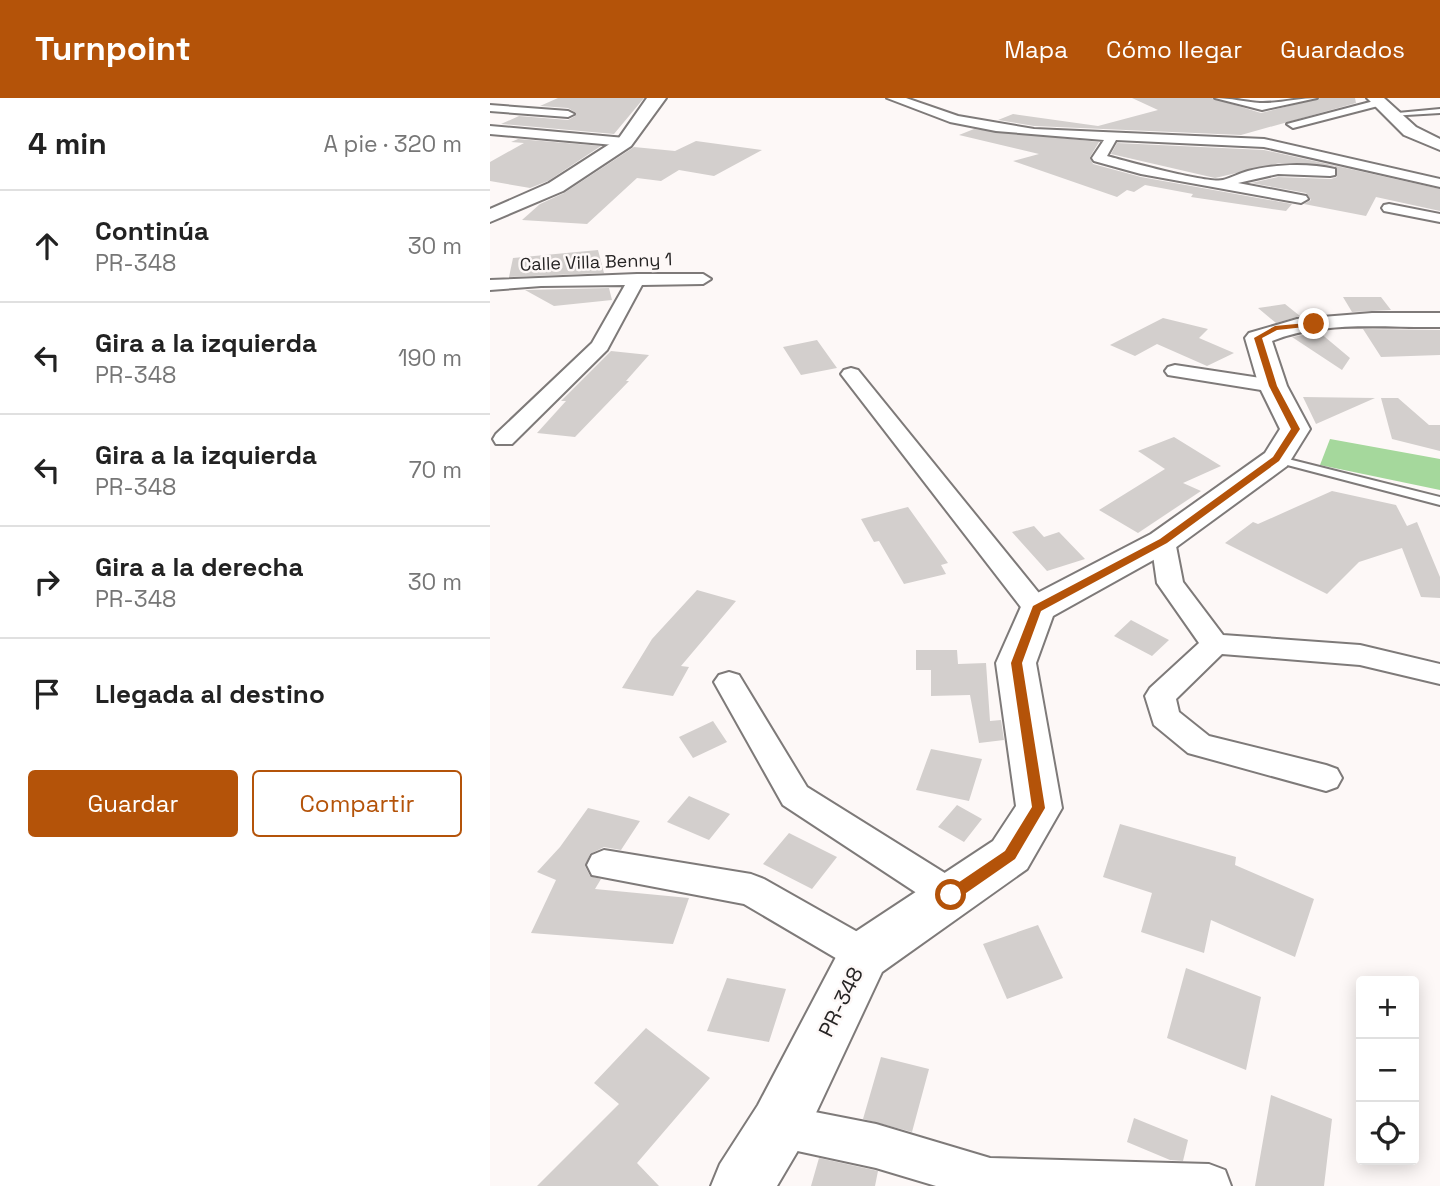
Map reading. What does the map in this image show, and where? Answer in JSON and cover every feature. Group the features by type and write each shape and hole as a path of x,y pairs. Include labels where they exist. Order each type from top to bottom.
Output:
{"street":[{"path":"490,216 555,187 625,142 653,101 658,98"},
{"path":"893,98 926,107 957,120 1110,138 1199,140 1249,134 1246,125"},
{"path":"1221,98 1262,107 1311,98"},
{"path":"1336,100 1380,105 1410,131 1440,145"},
{"path":"1293,124 1380,105"},
{"path":"492,109 568,114"},
{"path":"490,130 625,142"},
{"path":"1110,138 1110,143 1099,158 1141,170 1301,199"},
{"path":"1199,140 1213,145 1268,144 1333,157 1371,169"},
{"path":"1317,161 1440,183"},
{"path":"1223,185 1247,174 1271,171 1331,172"},
{"path":"1389,208 1440,218"},
{"name":"Calle Villa Benny 1","path":"490,285 541,281 703,278"},
{"path":"504,439 600,346 637,279"},
{"path":"852,374 1037,608 1163,541 1276,459 1295,429 1273,386 1258,338 1275,328 1314,324 1440,320"},
{"path":"1175,371 1273,386"},
{"path":"1163,541 1170,583 1215,644"},
{"name":"PR-348","path":"742,1186 779,1126 864,955 1010,855 1039,808 1016,663 1037,608"},
{"path":"1326,778 1199,745 1164,717 1160,696 1215,644 1360,655 1440,674"},
{"path":"729,682 795,796 951,895"},
{"path":"604,865 751,890 864,955"},
{"path":"779,1126 876,1146 989,1180 1209,1186"}],"lane":[{"path":"1380,105 1440,111"},
{"path":"1276,459 1440,501"}],"green space":[{"path":"1330,439 1440,459 1440,490 1320,465"}],"building":[{"path":"558,98 644,98 614,134 501,124 519,116 568,120 575,116 576,113 568,108 540,106"},
{"path":"1132,98 1212,98 1261,113 1320,98 1355,98 1356,103 1241,135 1034,126 998,120 1013,114 1098,126 1158,110"},
{"path":"974,129 1099,142 1090,157 1093,164 1141,177 1292,204 1286,211 1191,197 1193,194 1145,185 1134,192 1127,190 1117,197 1013,161 1039,154 959,135"},
{"path":"518,139 601,146 548,181 530,188 490,181 490,162 524,143 511,142"},
{"path":"696,141 762,150 714,176 679,170 661,181 637,178 587,224 522,220 540,204 564,193 634,147 675,151"},
{"path":"1117,143 1264,150 1440,189 1440,211 1376,197 1366,216 1304,204 1311,200 1306,193 1251,183 1278,177 1331,179 1337,177 1335,166 1280,163 1215,178 1111,154"},
{"path":"598,250 604,273 509,277 513,258"},
{"path":"609,288 612,300 554,306 525,290"},
{"path":"1343,297 1381,297 1391,310 1352,312"},
{"path":"1285,304 1300,316 1276,323 1258,308"},
{"path":"1163,318 1208,329 1199,338 1234,353 1207,366 1157,344 1135,356 1110,345"},
{"path":"1363,329 1440,330 1440,355 1381,357"},
{"path":"1319,332 1350,358 1342,370 1292,337"},
{"path":"817,340 837,368 801,375 783,347"},
{"path":"611,351 649,355 626,381 629,381 575,437 537,433 566,401 561,401"},
{"path":"1303,397 1375,398 1316,424"},
{"path":"1381,398 1398,398 1429,425 1440,425 1440,451 1392,439"},
{"path":"1174,437 1221,466 1183,483 1201,491 1138,533 1099,510 1165,469 1138,451"},
{"path":"1332,491 1396,505 1407,526 1417,522 1440,577 1440,598 1421,597 1402,548 1359,562 1327,594 1225,543 1253,522 1258,524"},
{"path":"908,507 948,563 941,565 946,574 904,584 879,541 874,542 861,519"},
{"path":"1034,526 1044,537 1059,532 1085,559 1047,571 1012,532"},
{"path":"697,590 736,601 681,666 689,667 673,696 622,688 652,639"},
{"path":"1131,620 1169,640 1152,656 1114,636"},
{"path":"916,650 957,650 958,664 986,663 990,721 1001,720 1004,740 979,743 970,695 931,696 931,670 916,670"},
{"path":"713,721 727,742 693,758 679,737"},
{"path":"931,749 982,759 969,801 916,790"},
{"path":"689,796 730,814 709,840 667,822"},
{"path":"957,805 982,819 964,842 938,827"},
{"path":"588,808 640,821 621,850 604,847 590,854 585,866 590,876 601,879 595,889 689,898 673,944 531,933 556,880 537,872 560,847"},
{"path":"1120,824 1236,857 1235,865 1314,899 1295,957 1211,920 1204,953 1141,932 1152,893 1103,877"},
{"path":"789,833 837,857 812,889 763,864"},
{"path":"1038,925 1063,978 1007,999 983,944"},
{"path":"1186,968 1261,997 1246,1070 1167,1038"},
{"path":"727,978 786,989 769,1042 707,1031"},
{"path":"646,1028 710,1078 637,1163 659,1186 537,1186 619,1104 594,1083"},
{"path":"881,1057 929,1069 912,1132 863,1119"},
{"path":"1271,1095 1332,1119 1324,1186 1255,1186"},
{"path":"1134,1118 1188,1140 1183,1161 1170,1160 1127,1142"},
{"path":"819,1158 878,1171 875,1186 811,1186"}],"route":[{"path":"951,895 1010,855 1039,808 1016,663 1037,608 1163,541 1276,459 1295,429 1273,386 1258,338 1275,328 1314,324"}]}
